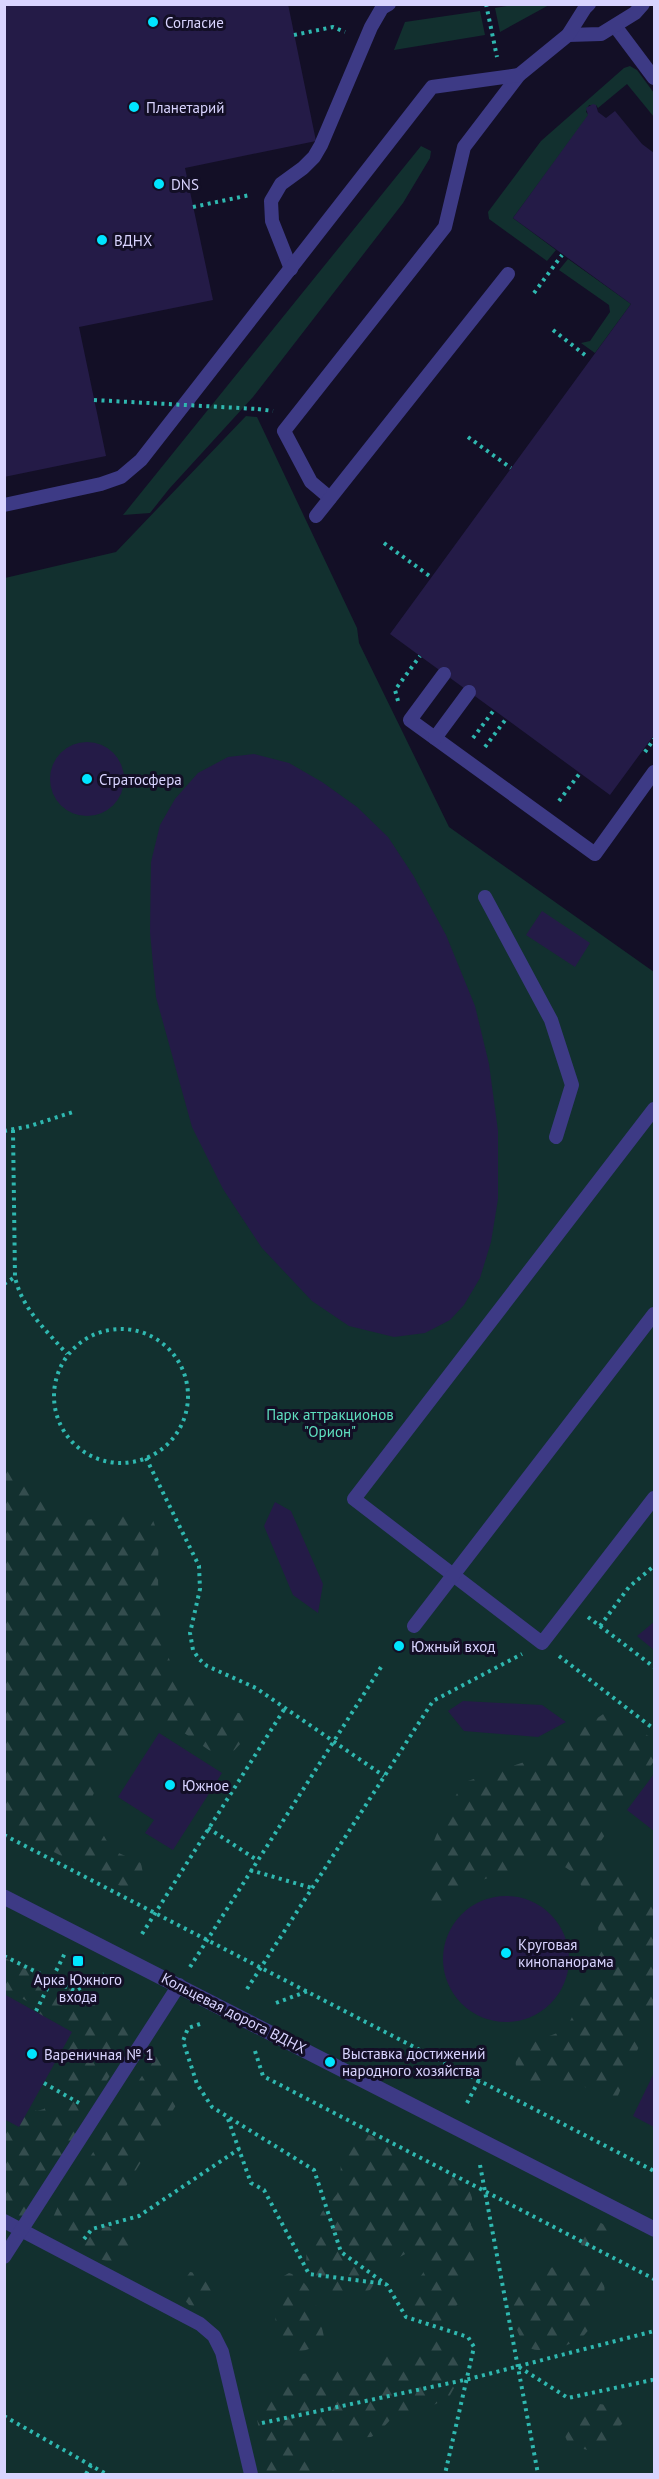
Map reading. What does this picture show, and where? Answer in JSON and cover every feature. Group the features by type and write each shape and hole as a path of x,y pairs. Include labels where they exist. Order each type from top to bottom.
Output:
{"street":[{"name":"Кольцевая дорога ВДНХ","path":"4,1896 654,2229"}],"lane":[{"path":"291,269 272,221 271,201 281,184 303,168 317,151 375,17 389,4"},
{"path":"330,498 310,482 284,430 445,227 464,147 519,75 568,35 589,4"},
{"path":"568,35 601,34 643,4"},
{"path":"615,26 654,78"},
{"path":"4,505 101,484 121,477 141,460 432,87 519,75"},
{"path":"316,516 508,274"},
{"path":"444,674 410,720 595,854 654,772"},
{"path":"435,738 469,692"},
{"path":"484,897 551,1020 572,1085 556,1137"},
{"path":"654,1109 354,1499 542,1643 654,1497"},
{"path":"414,1626 654,1314"},
{"path":"4,2257 179,1985"},
{"path":"4,2220 184,2315 214,2336 222,2352 250,2475"}],"path":[{"path":"486,4 492,34"},
{"path":"294,35 333,27 365,41"},
{"path":"193,207 250,195 271,201"},
{"path":"534,293 562,255"},
{"path":"553,330 585,355"},
{"path":"94,400 258,409"},
{"path":"468,437 511,468"},
{"path":"384,543 431,577"},
{"path":"402,680 420,656"},
{"path":"477,734 494,710"},
{"path":"489,743 506,719"},
{"path":"566,792 580,773"},
{"path":"4,1131 76,1110"},
{"path":"13,1130 15,1277 24,1303 67,1354"},
{"path":"4,1284 15,1277"},
{"path":"112,1328 129,1328 147,1333 162,1342 175,1354 183,1370 188,1387 188,1405 183,1422 174,1437 162,1449 146,1458 130,1463 112,1463 94,1458 79,1449 67,1437 58,1421 53,1404 53,1386 58,1369 67,1354 79,1342 95,1333 112,1328"},
{"path":"146,1458 199,1566 200,1589 190,1633 193,1650 207,1666 249,1683 384,1776"},
{"path":"600,1626 629,1587 654,1566"},
{"path":"572,1604 654,1667"},
{"path":"247,1989 433,1701 542,1643 654,1729"},
{"path":"179,1985 383,1664"},
{"path":"142,1934 285,1707"},
{"path":"208,1828 257,1860"},
{"path":"4,1835 654,2171"},
{"path":"250,1870 312,1888"},
{"path":"36,2011 75,1933"},
{"path":"4,1956 75,1991 105,1974"},
{"path":"276,2003 308,1991"},
{"path":"207,2026 196,2024 188,2028 183,2041 197,2084 212,2107 314,2170 341,2252 387,2284 406,2317 468,2337 474,2347 469,2379 445,2475"},
{"path":"254,2050 263,2076 654,2279"},
{"path":"467,2103 479,2080"},
{"path":"44,2082 98,2113"},
{"path":"228,2118 251,2183 264,2190 309,2274 387,2284"},
{"path":"476,2137 483,2192 538,2475"},
{"path":"71,2255 92,2229 139,2216 239,2149"},
{"path":"240,2428 469,2379 654,2331"},
{"path":"518,2367 568,2398 652,2380 654,2382"},
{"path":"4,2416 106,2475"},
{"path":"86,2475 90,2465"}],"green space":[{"path":"513,5 549,5 500,32 495,8"},
{"path":"480,11 485,35 394,50 405,22"},
{"path":"630,66 637,70 654,93 654,117 627,84 598,108 596,105 589,105 586,112 589,115 513,218 556,250 547,261 489,219 488,212 541,141 624,68"},
{"path":"421,146 431,151 430,158 403,203 253,397 150,513 123,515"},
{"path":"568,259 631,304 595,353 581,343 590,341 610,312 609,305 559,270"},
{"name":"Парк аттракционов \"Орион\"","path":"246,416 257,417 357,628 359,643 449,827 654,972 654,2474 5,2474 5,578 116,552"},
{"path":"5,1464 30,1476 49,1505 85,1520 149,1513 158,1541 159,1605 165,1645 171,1664 189,1694 202,1703 247,1715 252,1731 231,1754 216,1755 164,1719 149,1716 120,1746 105,1770 88,1808 112,1850 141,1863 144,1879 130,1891 5,1827"},
{"path":"612,1708 627,1724 654,1739 654,1761 601,1841 601,1856 622,1879 654,1889 654,2011 614,2105 582,2086 526,2081 519,2075 516,2064 517,2048 560,2032 570,2021 599,1965 598,1917 575,1874 549,1856 474,1883 449,1903 433,1906 426,1875 433,1843 462,1783 542,1756"},
{"path":"5,1958 50,1981 88,1996 101,2006 133,2020 136,2027 135,2036 81,2123 46,2190 27,2214 16,2223 5,2217 4,2109 24,2104 37,2111 44,2109 65,2093 71,2085 63,2067 69,2040 67,2036 40,2018 27,2001 19,1998 5,1999"},
{"path":"163,2051 178,2055 187,2075 178,2102 125,2188 101,2211 101,2219 105,2226 130,2233 138,2247 132,2261 116,2263 106,2261 67,2244 58,2235 51,2222 64,2193 90,2157 156,2054"},
{"path":"359,2133 376,2138 412,2168 425,2172 452,2174 466,2180 472,2198 471,2225 480,2243 459,2303 440,2322 432,2325 408,2315 405,2308 408,2293 423,2273 428,2258 418,2247 387,2264 370,2290 355,2295 333,2291 317,2282 306,2265 307,2241 322,2212 337,2194 340,2187 341,2158 351,2135"},
{"path":"589,2217 613,2229 614,2237 604,2253 585,2251 577,2238 582,2220"},
{"path":"565,2264 588,2267 600,2274 604,2289 601,2307 592,2325 578,2340 555,2348 538,2350 531,2348 516,2328 513,2300 516,2291 530,2276"},
{"path":"190,2272 203,2275 210,2282 212,2291 210,2303 204,2308 189,2305 181,2296 182,2284"},
{"path":"289,2273 304,2283 314,2299 324,2337 307,2350 287,2349 276,2332 278,2289 282,2277"},
{"path":"434,2336 453,2343 462,2356 463,2372 449,2397 430,2407 422,2407 393,2417 371,2437 348,2438 336,2447 313,2442 304,2451 311,2461 341,2474 267,2474 255,2408 272,2386 283,2379 307,2373 364,2369 387,2355 409,2351 418,2341"},
{"path":"590,2403 617,2406 626,2411 623,2422 612,2435 610,2442 601,2449 588,2450 574,2446 568,2443 565,2436 582,2406"}],"building":[{"name":"ВДНХ","path":"4,4 288,4 316,141 185,168 213,300 79,327 106,456 4,477"},
{"path":"593,104 606,118 615,111 642,144 654,153 654,735 610,795 390,634 631,304 513,218 588,115 586,108"},
{"name":"Стратосфера","path":"87,742 101,745 113,753 121,765 124,779 121,793 113,805 101,813 87,816 73,813 61,805 53,793 50,779 53,765 61,753 73,745"},
{"path":"254,754 289,763 322,782 357,807 388,837 413,875 446,935 475,1006 489,1064 498,1131 498,1199 491,1242 480,1278 464,1305 450,1320 425,1333 394,1337 349,1326 312,1301 262,1248 223,1189 192,1127 156,997 150,932 151,862 160,825 175,799 198,773 228,757"},
{"path":"542,911 590,943 575,967 526,935"},
{"path":"275,1502 291,1511 323,1584 318,1613 293,1595 264,1526"},
{"path":"654,1622 654,1650 637,1636"},
{"path":"463,1701 542,1705 566,1722 538,1737 464,1731 448,1711"},
{"name":"Южное","path":"159,1733 222,1773 173,1850 145,1833 154,1820 118,1797"},
{"path":"654,1774 654,1831 627,1810"},
{"name":"Круговая кинопанорама","path":"506,1896 530,1901 551,1914 564,1935 569,1959 564,1983 551,2004 530,2017 506,2022 482,2017 461,2004 448,1983 443,1959 448,1935 461,1914 482,1901"},
{"name":"Вареничная № 1","path":"4,1994 72,2032 19,2127 4,2119"},
{"path":"654,2073 654,2127 633,2116"}],"place":[{"name":"Согласие","path":"153,22"},
{"name":"Планетарий","path":"134,107"},
{"name":"DNS","path":"159,184"},
{"name":"ВДНХ","path":"102,240"},
{"name":"Стратосфера","path":"87,779"},
{"name":"Южный вход","path":"399,1646"},
{"name":"Южное","path":"170,1785"},
{"name":"Круговая кинопанорама","path":"506,1953"},
{"name":"Арка Южного входа","path":"78,1961"},
{"name":"Вареничная № 1","path":"32,2054"},
{"name":"Выставка достижений народного хозяйства","path":"330,2062"}]}
